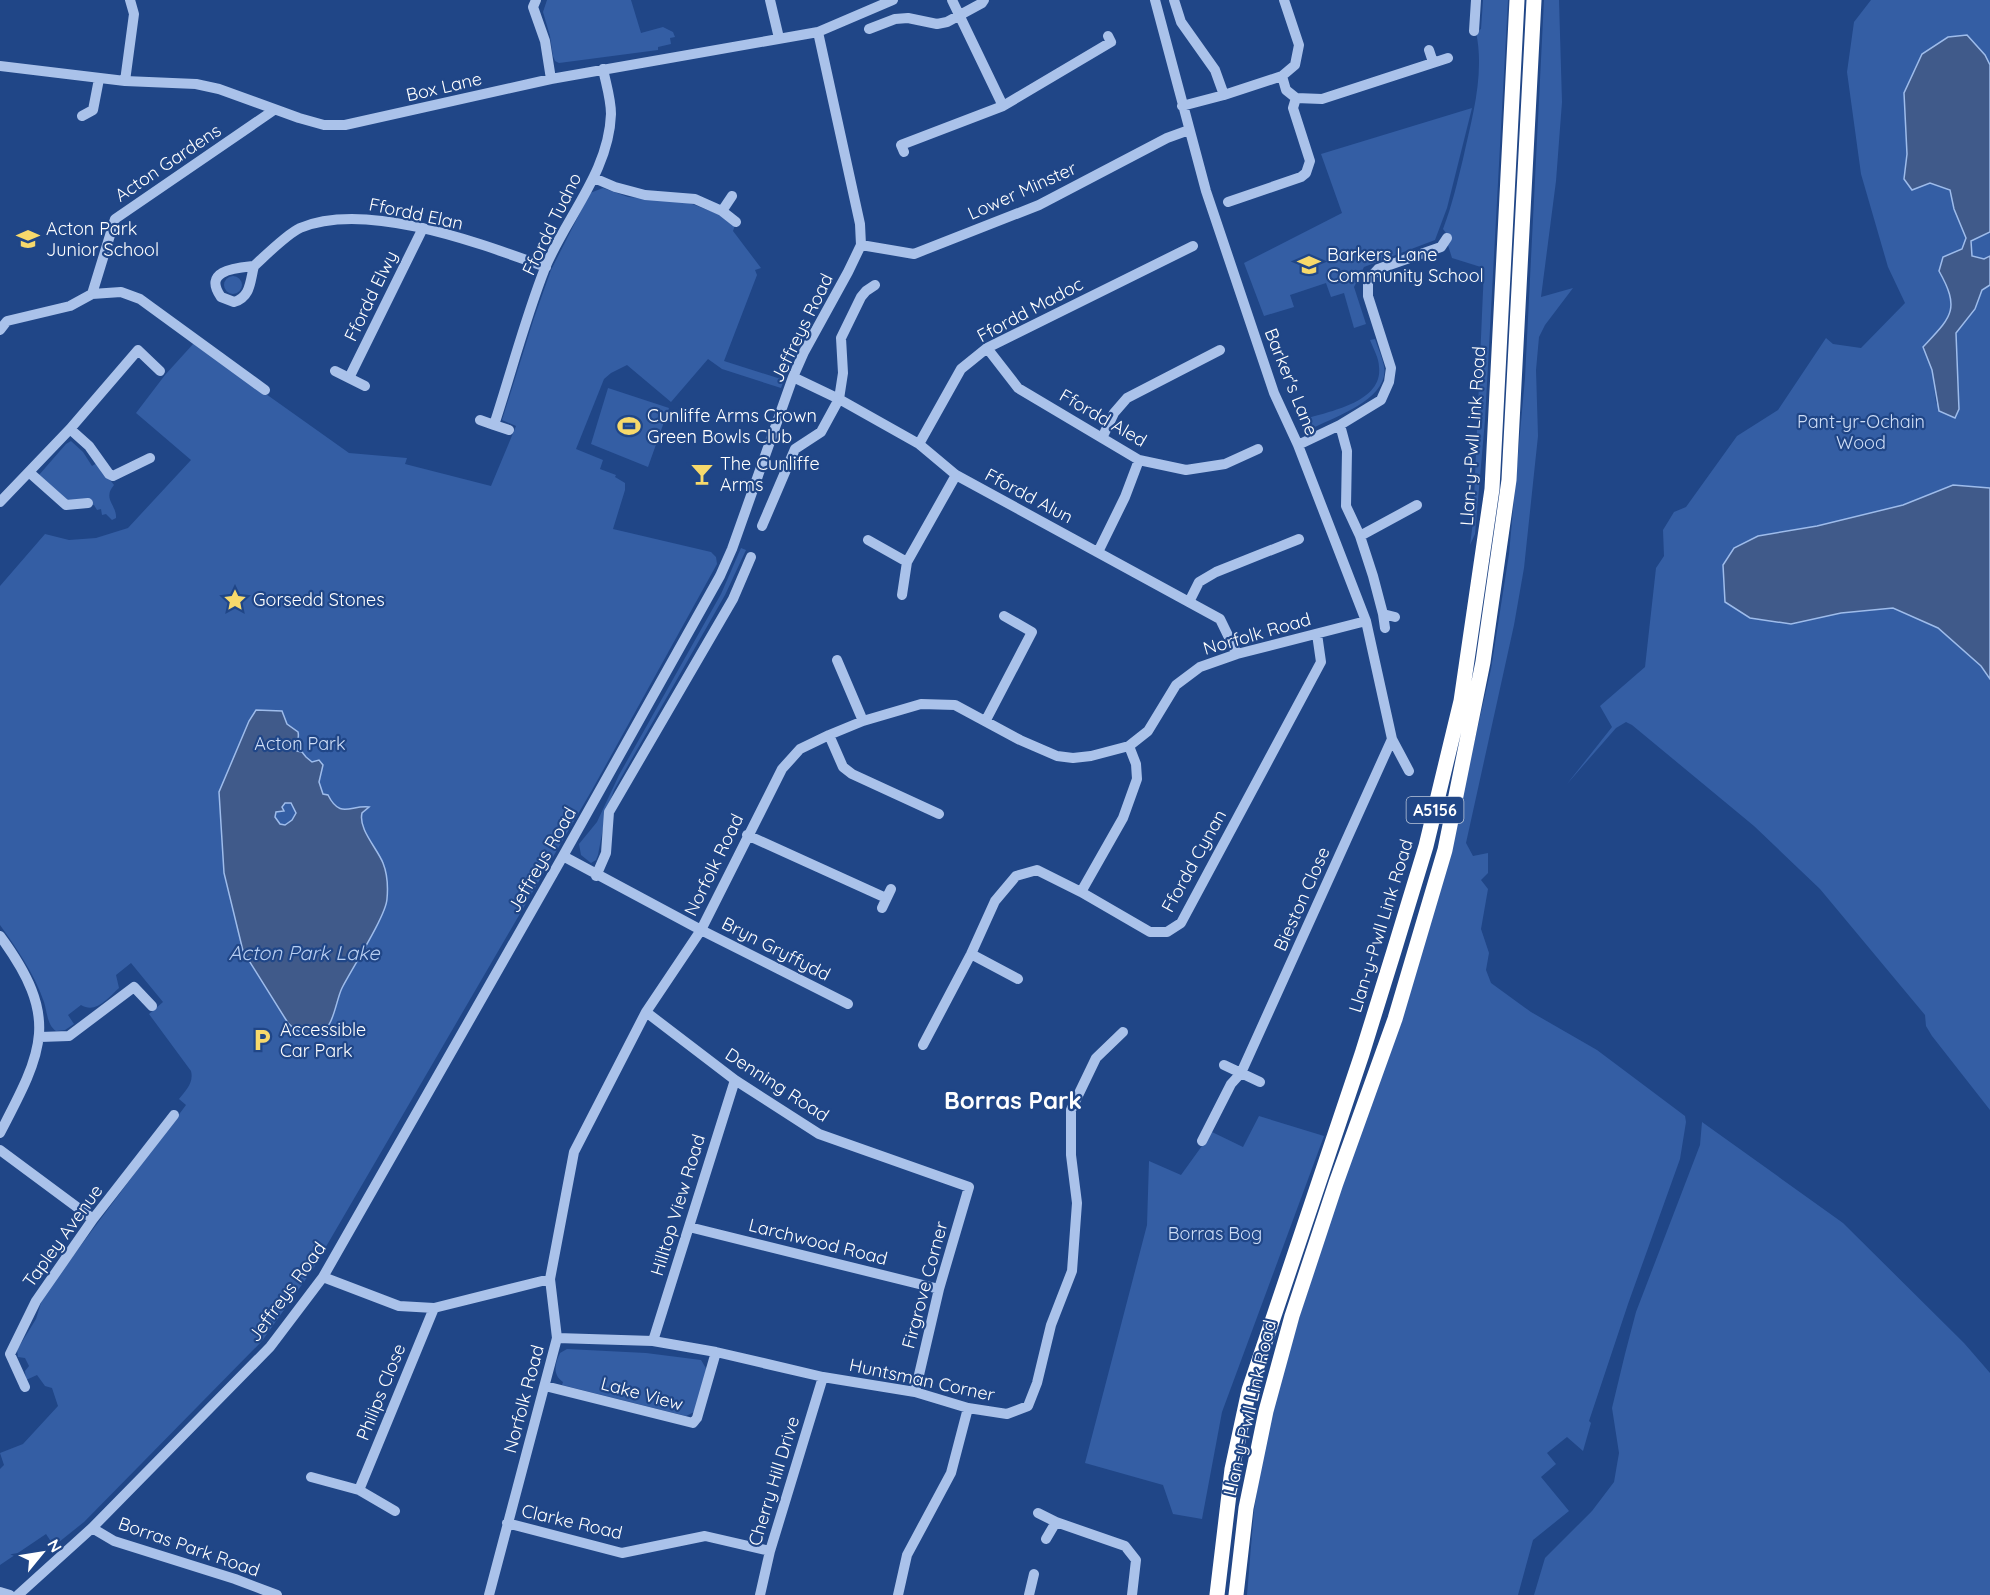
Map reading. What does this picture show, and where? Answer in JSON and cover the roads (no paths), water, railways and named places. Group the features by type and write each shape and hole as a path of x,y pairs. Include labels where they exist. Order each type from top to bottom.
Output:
{"highway":[{"name":"Llan-y-Pwll Link Road","path":"1217,1595 1232,1469 1249,1390 1388,972 1426,846 1461,701 1492,489 1517,0"},
{"name":"Llan-y-Pwll Link Road","path":"1236,1595 1246,1508 1266,1411 1310,1261 1395,1019 1448,838 1483,662 1509,480 1534,0"}],"street":[{"path":"125,81 134,14 130,0"},
{"path":"536,0 533,7 545,41 551,79"},
{"path":"770,0 779,38"},
{"name":"Box Lane","path":"0,66 99,79 196,84 219,89 274,110 324,125 345,126 551,79 818,32 893,0"},
{"path":"952,0 1003,106"},
{"path":"870,29 895,19 919,19 937,24 959,17 984,0"},
{"name":"Barker's Lane","path":"1155,0 1206,191 1274,393 1298,445 1366,621 1392,739 1409,771"},
{"path":"1174,0 1181,22 1215,70 1224,95"},
{"path":"1471,25 1476,0"},
{"path":"1182,106 1282,76 1295,66 1299,45 1287,1"},
{"path":"818,32 860,224 861,245"},
{"path":"900,145 1003,106 1111,43"},
{"path":"1429,50 1433,62"},
{"path":"1282,76 1286,90 1296,98 1322,99 1448,58"},
{"name":"Ffordd Tudno","path":"494,425 546,267 594,178 605,149 611,114 603,69"},
{"path":"82,116 93,110 99,79"},
{"path":"1228,202 1301,177 1306,173 1310,161 1293,108 1296,98"},
{"name":"Acton Gardens","path":"92,294 115,219 274,110"},
{"name":"Lower Minster","path":"861,245 914,254 1039,205 1167,138 1189,130"},
{"path":"594,178 615,187 645,195 695,199 722,211 736,222"},
{"path":"722,211 732,196"},
{"name":"Ffordd Elan","path":"254,266 299,229 338,219 368,218 423,228 546,267"},
{"name":"Ffordd Elwy","path":"349,378 423,228"},
{"path":"1298,445 1340,425 1381,400 1389,382 1391,368 1368,296 1368,280 1378,269 1441,247 1447,238"},
{"name":"Jeffreys Road","path":"18,1595 92,1528 270,1347 323,1277 720,576 732,549 793,377 861,245"},
{"name":"Ffordd Madoc","path":"919,444 961,369 987,348 1193,246"},
{"path":"254,266 247,293 239,300 229,301 221,297 216,286 218,276 225,270 235,268 254,266"},
{"path":"235,268 245,273 249,283"},
{"path":"762,526 795,448 821,432 839,399 843,373 842,338 861,297 875,285"},
{"path":"0,330 7,321 70,306 92,294 122,292 140,299 265,390"},
{"name":"Ffordd Aled","path":"987,348 1018,388 1139,460 1186,470 1225,464 1258,450"},
{"path":"0,502 70,429 138,350 160,371"},
{"path":"1102,438 1114,413 1127,398 1220,350"},
{"path":"335,371 365,386"},
{"name":"Ffordd Alun","path":"793,377 839,399 919,444 956,475 1220,619 1237,654"},
{"path":"480,420 510,430"},
{"path":"1340,425 1347,450 1346,506 1360,536 1385,628"},
{"path":"70,429 88,446 113,476 150,458"},
{"path":"1098,552 1125,497 1139,460"},
{"path":"30,473 66,505 88,503"},
{"path":"902,595 907,562 956,475"},
{"path":"1360,536 1412,508 1413,520"},
{"path":"1188,602 1199,582 1216,572 1299,539"},
{"path":"868,540 907,562"},
{"path":"597,876 606,853 609,813 733,599 751,557"},
{"path":"1383,614 1395,617"},
{"path":"986,720 1037,634 1004,616"},
{"name":"Norfolk Road","path":"489,1595 556,1338 550,1280 574,1152 646,1012 701,930 747,835 782,770 800,749 863,721 921,704 955,705 1020,740 1057,756 1073,758 1092,756 1129,746 1148,731 1176,685 1200,667 1237,654 1366,621"},
{"name":"Ffordd Cynan","path":"923,1045 971,954 995,901 1016,876 1037,870 1081,892 1150,932 1167,932 1181,923 1321,662 1317,634"},
{"path":"837,660 863,721"},
{"path":"829,735 843,767 852,774 930,803 939,814"},
{"name":"Bieston Close","path":"1202,1141 1231,1084 1241,1073 1392,739"},
{"path":"1081,892 1123,818 1137,779 1136,764 1129,746"},
{"path":"747,835 886,899"},
{"name":"Bryn Gryffydd","path":"563,856 597,876 847,1004"},
{"path":"0,936 26,975 40,1016 40,1036 27,1083 0,1133"},
{"path":"971,954 1018,979"},
{"path":"40,1036 69,1036 134,987 152,1006"},
{"name":"Denning Road","path":"646,1012 735,1080 819,1134 969,1187"},
{"name":"Huntsman Corner","path":"556,1338 654,1341 716,1352 823,1377 915,1392 968,1408 1007,1414 1028,1406 1037,1383 1051,1325 1072,1270 1077,1203 1071,1155 1071,1110 1096,1058 1123,1032"},
{"path":"1224,1065 1260,1082"},
{"name":"Hilltop View Road","path":"654,1341 735,1080"},
{"name":"Tapley Avenue","path":"25,1387 13,1365 10,1354 36,1301 93,1219 174,1115"},
{"path":"0,1150 93,1219"},
{"name":"Firgrove Corner","path":"915,1392 939,1289 969,1187"},
{"name":"Larchwood Road","path":"689,1227 939,1289"},
{"path":"323,1277 399,1306 434,1308 550,1280"},
{"name":"Philips Close","path":"359,1490 434,1308"},
{"name":"Lake View","path":"545,1386 693,1423 697,1418 716,1352"},
{"name":"Cherry Hill Drive","path":"760,1595 770,1551 823,1377"},
{"path":"898,1595 907,1555 951,1473 968,1408"},
{"path":"310,1477 359,1490 395,1512"},
{"path":"1038,1513 1056,1522 1125,1546 1136,1560 1132,1595"},
{"path":"1046,1539 1056,1522"},
{"name":"Clarke Road","path":"507,1523 622,1553 705,1536 770,1551"},
{"name":"Borras Park Road","path":"92,1528 114,1541 236,1579 277,1595"},
{"path":"1029,1595 1034,1574"},
{"path":"0,1592 10,1595"}],"water":[{"path":"1967,35 1985,55 1990,65 1990,232 1971,241 1972,256 1984,259 1990,256 1990,285 1982,290 1975,309 1956,333 1959,409 1955,418 1939,411 1932,370 1923,347 1940,328 1950,312 1950,295 1939,271 1943,257 1962,249 1966,238 1954,209 1950,190 1930,183 1912,190 1904,179 1907,154 1904,93 1922,54 1948,37"},
{"path":"1953,485 1990,488 1990,679 1981,666 1938,628 1893,608 1841,613 1791,624 1750,618 1725,602 1723,565 1734,548 1758,536 1817,526 1903,505"},
{"name":"Acton Park Lake","path":"256,710 282,711 287,724 298,732 297,751 302,752 312,762 319,760 323,765 319,782 323,794 328,795 332,802 341,809 369,807 362,813 363,825 385,871 387,899 381,918 342,988 329,1025 317,1035 303,1033 288,1023 243,951 224,873 219,792 249,721","holes":["285,803 291,803 296,813 285,825 280,824 275,817 276,812 284,811 282,807"]}],"place":[{"name":"Acton Park Junior School","path":"28,239"},
{"name":"Barkers Lane Community School","path":"1309,265"},
{"name":"Cunliffe Arms Crown Green Bowls Club","path":"629,426"},
{"name":"The Cunliffe Arms","path":"702,474"},
{"name":"Gorsedd Stones","path":"235,600"},
{"name":"Accessible Car Park","path":"262,1040"}],"district":[{"name":"Borras Park","path":"1013,1101"}],"park label":[{"name":"Pant-yr-Ochain Wood","path":"1861,432"},
{"name":"Acton Park","path":"300,744"},
{"name":"Borras Bog","path":"1215,1234"}]}
